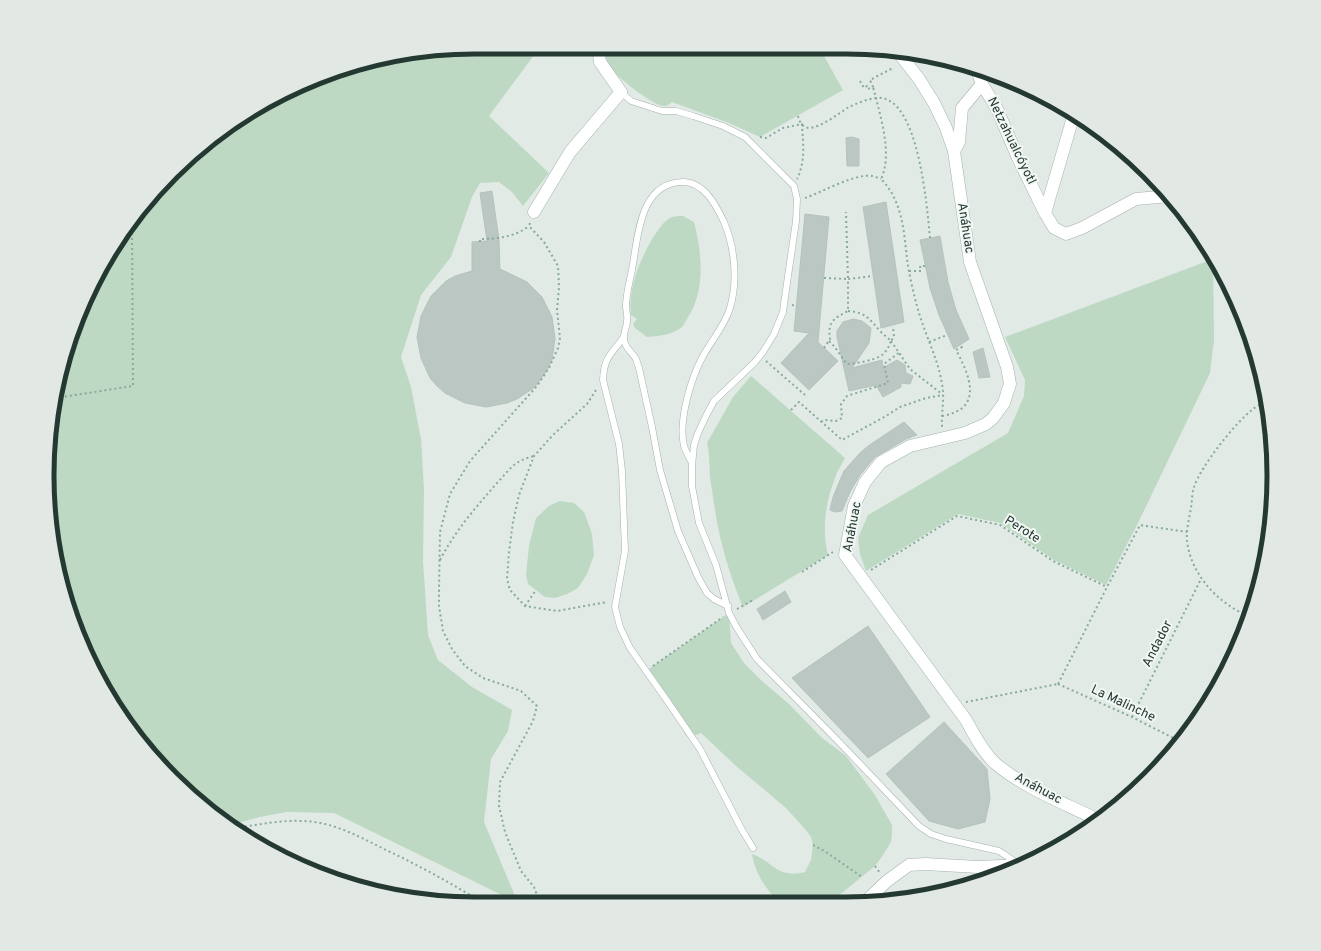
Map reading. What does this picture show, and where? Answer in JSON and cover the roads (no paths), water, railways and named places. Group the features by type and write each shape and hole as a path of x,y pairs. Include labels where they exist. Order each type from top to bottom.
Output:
{"street":[{"path":"534,212 570,152 621,92 600,62 599,54"},
{"path":"903,58 919,79 934,103 946,128 954,151"},
{"name":"Netzahualcóyotl","path":"980,76 982,84 997,109 1018,158 1054,228 1066,234 1082,228 1136,199 1161,197"},
{"path":"954,151 959,142 962,108 982,84"},
{"path":"1045,212 1072,120"},
{"name":"Anáhuac","path":"954,151 970,262 1007,367 1010,384 1004,403 993,418 986,424 965,433 910,446 881,462 865,482 854,506 845,555 966,720 974,736 994,763 1020,780 1092,817"},
{"path":"870,896 887,881 909,865 925,864 978,867 1005,866"}],"lane":[{"path":"621,92 631,101 662,111 676,111 687,114 723,126 745,137 794,186 797,199 796,221 783,312 774,334 760,356 714,401 698,433 694,445 692,486 699,522 716,565 729,613 757,659 919,826 932,834 946,839 999,851 1015,861"},
{"path":"692,463 684,446 683,434 687,399 702,358 730,307 731,298 734,292 734,268 731,246 723,221 710,197 694,184 680,182 664,186 657,191 642,215 638,230 626,307 628,320 623,338 609,355 604,370 603,380 619,444 622,471 625,551 615,607 620,628 630,648 700,749 742,830 753,848"},
{"path":"623,338 626,347 636,359 639,368 660,470 678,531 707,593 714,599 728,606"}]}
